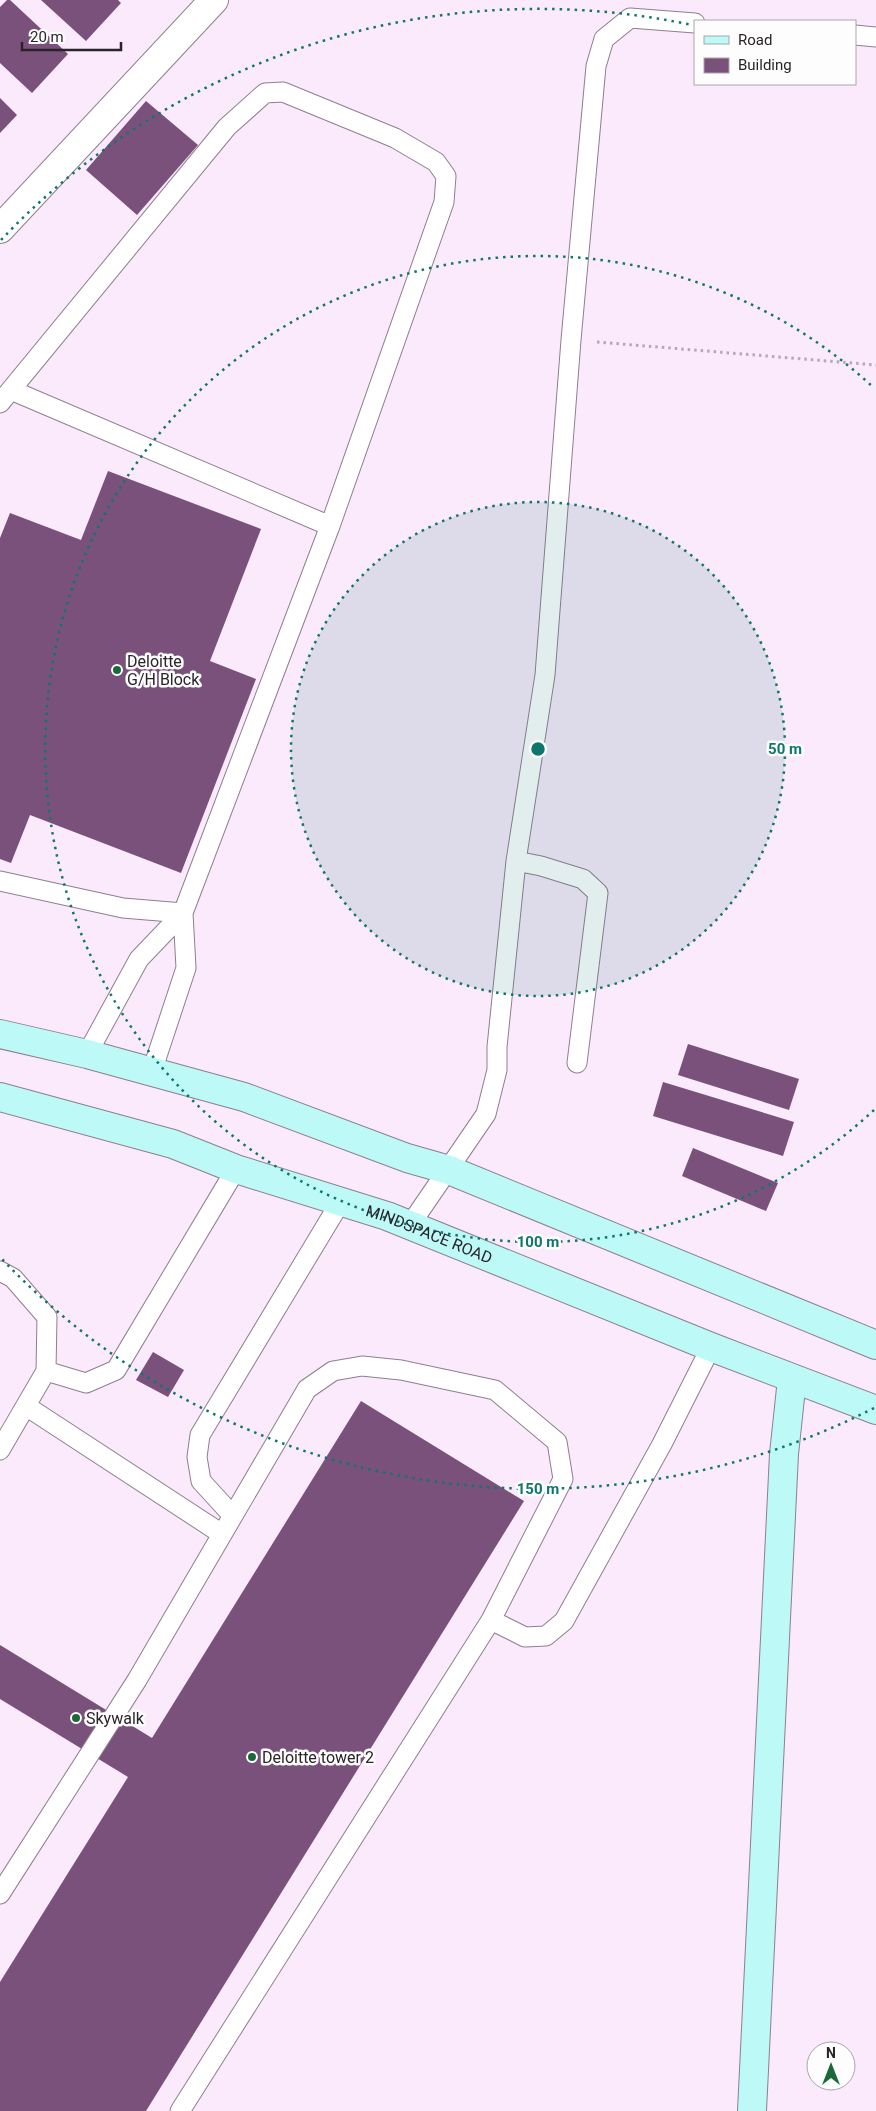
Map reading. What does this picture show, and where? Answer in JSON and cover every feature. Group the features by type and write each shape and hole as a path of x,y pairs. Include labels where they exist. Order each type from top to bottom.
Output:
{"main road":[{"path":"0,1034 87,1054 244,1097 407,1158 449,1170 876,1345"},
{"name":"MINDSPACE ROAD","path":"0,1097 173,1144 236,1169 410,1225 711,1347 876,1410"},
{"path":"752,2111 784,1454 792,1379"}],"street":[{"path":"0,229 214,0"}],"lane":[{"path":"410,1225 486,1114 493,1093 497,1070 497,1047 516,861 545,675 571,340 596,66 604,39 630,18 694,23"},
{"path":"856,35 876,37"},
{"path":"87,1054 138,959 183,913 330,526 444,202 446,176 436,162 395,138 283,92 265,93 227,127 5,397 330,526"},
{"path":"516,861 541,866 583,879 598,892 577,1063"},
{"path":"0,881 123,908 183,913"},
{"path":"152,1071 186,968 183,913"},
{"path":"46,1371 86,1383 116,1370 236,1169"},
{"path":"233,1516 201,1482 197,1458 200,1434 341,1202"},
{"path":"0,1271 13,1278 47,1317 46,1371 0,1450"},
{"path":"491,1620 525,1637 546,1636 564,1621 662,1444 711,1347"},
{"path":"0,1894 137,1680 307,1389 333,1371 362,1366 401,1370 495,1390 557,1442 563,1479 491,1620 180,2111"},
{"path":"26,1406 222,1534"}],"path":[{"path":"571,340 876,365"}],"building":[{"path":"7,0 10,0 68,54 32,93 0,63 0,7"},
{"path":"41,0 118,0 121,3 86,41"},
{"path":"0,98 17,115 0,133"},
{"path":"146,101 198,145 137,215 86,170"},
{"name":"Deloitte G/H Block","path":"108,471 261,529 210,661 256,679 181,873 30,815 11,863 0,859 0,538 10,513 81,540"},
{"path":"688,1044 799,1079 789,1110 678,1075"},
{"path":"663,1082 794,1122 783,1156 653,1116"},
{"path":"693,1148 778,1183 766,1211 682,1176"},
{"path":"153,1352 184,1370 168,1397 136,1380"},
{"name":"Deloitte tower 2","path":"361,1401 524,1501 146,2111 0,2111 0,1982 128,1777 0,1699 0,1645 152,1738"}],"place":[{"name":"Deloitte G/H Block","path":"117,670"},
{"name":"Skywalk","path":"76,1718"},
{"name":"Deloitte tower 2","path":"252,1757"}]}
